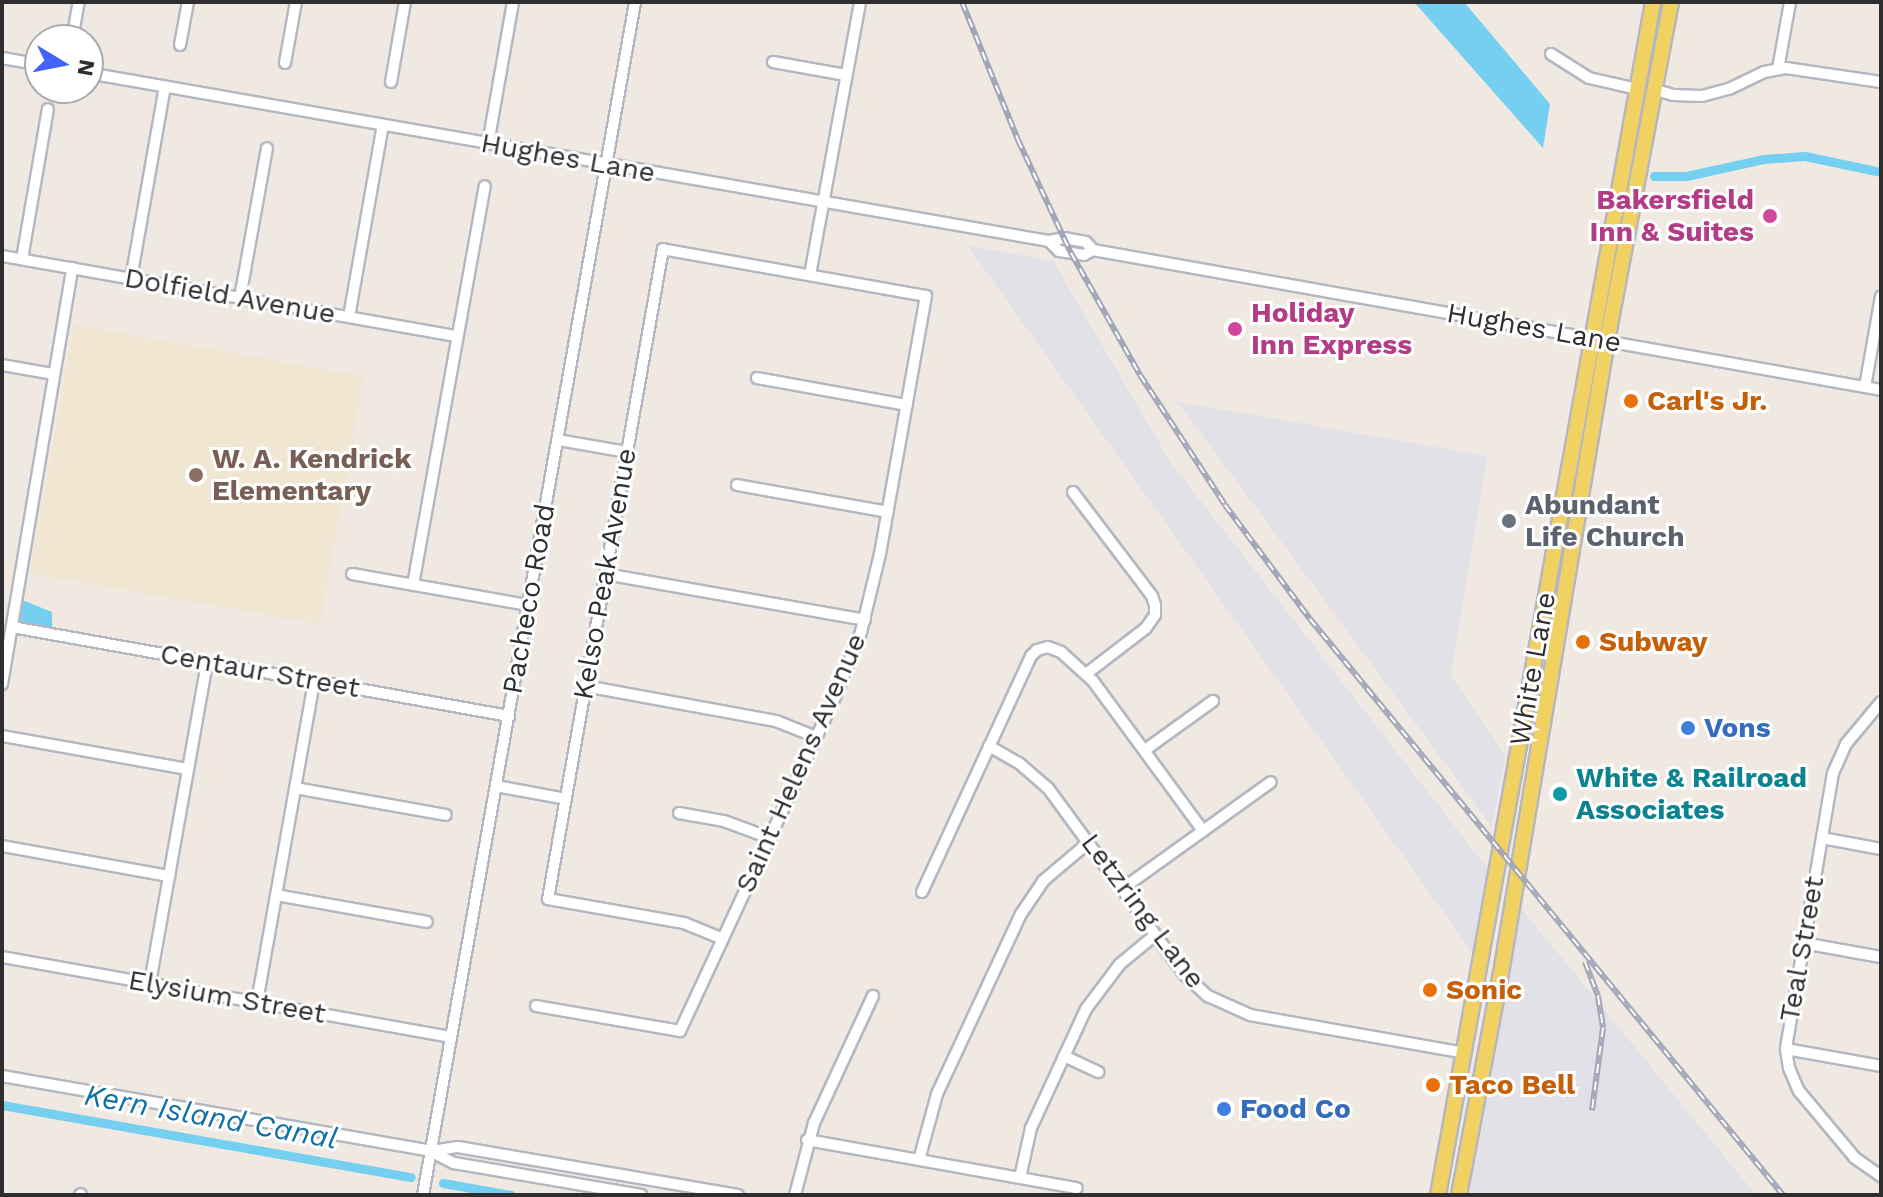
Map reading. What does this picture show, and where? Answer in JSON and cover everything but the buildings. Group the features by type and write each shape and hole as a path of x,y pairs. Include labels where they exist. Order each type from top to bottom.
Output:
{"main road":[{"name":"White Lane","path":"1459,1195 1501,973 1637,89 1655,2"},
{"path":"1655,2 1660,10 1649,71 1656,90"},
{"name":"White Lane","path":"1438,1195 1514,776 1600,340 1645,147 1671,2"},
{"path":"1637,89 1644,99 1639,134 1645,147"},
{"path":"1514,776 1520,791 1523,832"},
{"path":"1495,882 1501,897 1501,973"},
{"path":"1479,970 1476,1037 1484,1060"},
{"path":"1465,1053 1470,1060 1474,1121"},
{"path":"1453,1120 1455,1161 1463,1177"}],"street":[{"path":"75,24 79,2"},
{"path":"180,45 188,2"},
{"path":"285,63 296,2"},
{"path":"391,82 405,2"},
{"path":"488,144 513,2"},
{"name":"Pacheco Road","path":"423,1195 635,2"},
{"path":"810,275 860,2"},
{"path":"1778,69 1790,2"},
{"path":"1551,54 1589,78 1637,89"},
{"path":"2,58 24,62"},
{"path":"773,62 846,75"},
{"path":"1656,90 1673,95 1702,96 1778,69 1801,68 1881,82"},
{"name":"Hughes Lane","path":"104,76 1049,241 1059,251 1084,255 1093,250 1881,390"},
{"path":"131,279 165,87"},
{"path":"22,259 48,109"},
{"path":"349,317 383,125"},
{"path":"240,298 267,148"},
{"path":"413,585 485,186"},
{"name":"Kelso Peak Avenue","path":"723,939 684,923 548,899 663,249 810,275"},
{"name":"Dolfield Avenue","path":"2,256 457,336"},
{"path":"2,684 72,268"},
{"name":"Saint Helens Avenue","path":"536,1006 680,1031 816,737 865,620 888,512 926,296 810,275"},
{"path":"1865,387 1881,296"},
{"path":"2,365 53,374"},
{"path":"757,378 907,405"},
{"path":"558,440 627,452"},
{"path":"737,485 888,512"},
{"path":"1073,492 1152,596 1155,615 1146,628 1086,674"},
{"path":"352,574 528,605"},
{"path":"605,574 865,620"},
{"name":"Centaur Street","path":"12,627 509,716"},
{"path":"922,892 1031,656 1037,650 1048,647 1061,652 1086,674 1203,831"},
{"path":"150,983 207,662"},
{"path":"257,1002 314,681"},
{"path":"585,686 776,721 816,737"},
{"path":"1145,750 1213,701"},
{"name":"Teal Street","path":"1881,702 1855,731 1838,758 1786,1049 1789,1068 1799,1091 1855,1158 1881,1176"},
{"path":"2,736 188,769"},
{"name":"Letzring Lane","path":"989,746 1019,763 1048,788 1194,985 1235,1011 1465,1053"},
{"path":"1122,889 1271,782"},
{"path":"496,786 566,799"},
{"path":"295,788 446,815"},
{"path":"679,813 742,826 770,838"},
{"path":"1822,838 1881,849"},
{"path":"919,1160 937,1094 1021,914 1055,869 1089,842"},
{"path":"2,846 169,876"},
{"path":"276,895 427,922"},
{"path":"1020,1178 1031,1128 1102,984 1120,964 1155,935"},
{"path":"1803,943 1881,957"},
{"name":"Elysium Street","path":"2,957 451,1037"},
{"path":"795,1195 807,1140 873,996"},
{"path":"1786,1049 1881,1066"},
{"path":"1064,1056 1099,1072"},
{"path":"2,1076 430,1151 454,1163 641,1195"},
{"path":"807,1140 1077,1188"},
{"path":"430,1151 458,1147 738,1195"},
{"path":"543,1178 606,1182 615,1174"}],"shaded area":[{"path":"968,246 1053,261 1171,463 1488,869 1474,955"},
{"name":"W. A. Kendrick Elementary","path":"74,325 364,376 320,624 30,573"},
{"path":"1178,402 1487,456 1451,676 1505,755 1492,827"},
{"path":"1521,908 1756,1195 1468,1195"}],"water":[{"path":"1414,2 1464,2 1550,104 1543,148"},
{"path":"22,600 52,612 52,630 16,625 19,602"}],"waterway":[{"path":"1654,176 1686,176 1763,159 1805,156 1881,172"},
{"name":"Kern Island Canal","path":"2,1105 411,1177"},
{"name":"Kern Island Canal","path":"443,1183 511,1195"}],"railway":[{"path":"962,2 1018,140 1071,253 1140,375 1225,505 1310,619 1783,1195"},
{"path":"1585,962 1598,996 1603,1028 1592,1110"}],"place":[{"name":"Bakersfield Inn & Suites","path":"1770,216"},
{"name":"Holiday Inn Express","path":"1235,329"},
{"name":"Carl's Jr.","path":"1631,401"},
{"name":"W. A. Kendrick Elementary","path":"196,475"},
{"name":"Abundant Life Church","path":"1509,521"},
{"name":"Subway","path":"1583,642"},
{"name":"Vons","path":"1688,728"},
{"name":"White & Railroad Associates","path":"1560,794"},
{"name":"Sonic","path":"1430,990"},
{"name":"Taco Bell","path":"1433,1085"},
{"name":"Food Co","path":"1224,1109"}]}
